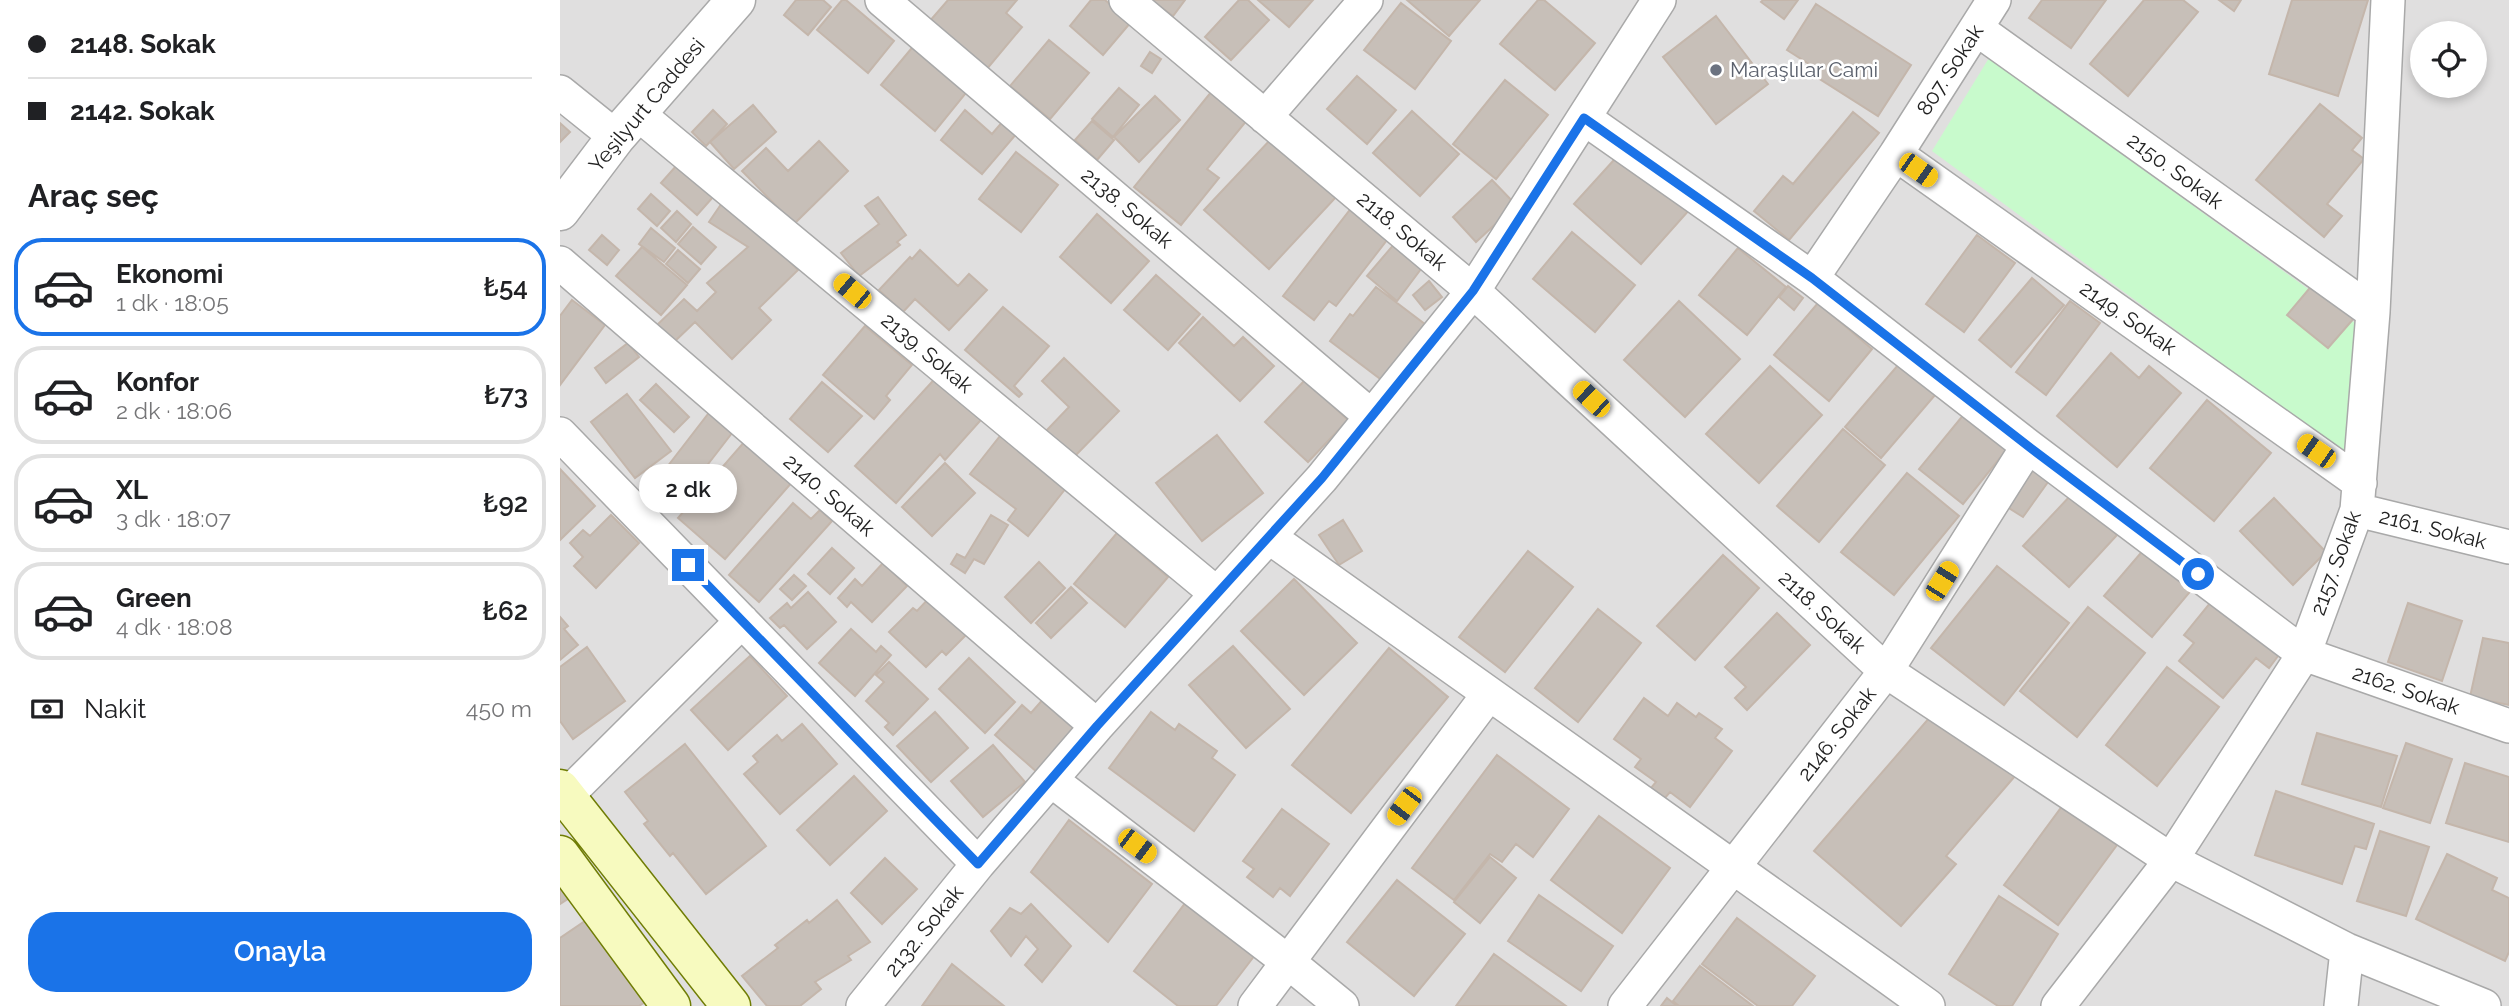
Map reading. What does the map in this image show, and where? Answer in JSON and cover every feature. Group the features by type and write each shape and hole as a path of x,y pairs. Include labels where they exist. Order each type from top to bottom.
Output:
{"main road":[{"path":"563,792 730,1006"},
{"path":"560,855 671,1006"}],"street":[{"name":"Yeşilyurt Caddesi","path":"560,211 627,125 736,0"},
{"name":"2138. Sokak","path":"882,0 1371,416"},
{"name":"2118. Sokak","path":"1126,0 1473,291 1886,671 2171,860 2347,950 2484,1006"},
{"path":"1265,117 1366,0"},
{"name":"2132. Sokak","path":"863,1006 978,864 1097,726 1322,478 1473,291 1659,0"},
{"name":"807. Sokak","path":"1812,278 1896,154 1994,0"},
{"name":"2157. Sokak","path":"2058,1006 2171,860 2304,654 2359,496 2372,312 2388,0"},
{"name":"2150. Sokak","path":"1977,29 2372,312"},
{"name":"2139. Sokak","path":"560,92 627,125 1217,594"},
{"name":"2162. Sokak","path":"1584,118 1812,278 2028,446 2304,654 2509,726"},
{"name":"2149. Sokak","path":"1896,154 2359,496"},
{"name":"2140. Sokak","path":"560,263 1097,726"},
{"path":"560,434 978,864"},
{"name":"2146. Sokak","path":"1625,1006 1886,671 2028,446"},
{"name":"2161. Sokak","path":"2359,496 2509,547"},
{"path":"1269,537 1488,695 1735,866 1927,1006"},
{"path":"563,792 742,621"},
{"path":"1255,1006 1488,695"},
{"path":"1051,780 1342,1006"},
{"path":"2341,1006 2347,950"}],"shaded area":[{"path":"560,0 2509,0 2509,1006 560,1006"}],"green space":[{"path":"1989,58 2355,323 2346,455 1932,151"}],"building":[{"path":"796,0 823,0 831,7 808,35 784,15"},
{"path":"842,0 846,0 894,41 868,73 817,30"},
{"path":"948,0 1017,0 1006,13 1022,27 986,70 929,22"},
{"path":"1091,0 1105,0 1131,22 1103,55 1070,26"},
{"path":"1151,0 1185,0 1173,16"},
{"path":"1239,0 1248,0 1269,20 1231,60 1205,37"},
{"path":"1258,0 1313,0 1289,27"},
{"path":"1407,0 1480,0 1449,36"},
{"path":"1538,0 1544,0 1595,43 1555,90 1500,44"},
{"path":"1798,0 1784,19 1761,2"},
{"path":"2042,0 2106,0 2071,48 2029,18"},
{"path":"2144,0 2183,0 2198,12 2128,96 2090,64"},
{"path":"2219,0 2241,0 2234,11"},
{"path":"2292,0 2368,0 2338,96 2269,74"},
{"path":"1401,3 1451,41 1415,89 1364,50"},
{"path":"1816,4 1911,65 1878,116 1815,76 1812,66 1787,50"},
{"name":"Maraşlılar Cami","path":"1716,16 1768,84 1716,124 1663,57"},
{"path":"1049,40 1089,73 1050,119 1010,86"},
{"path":"916,43 970,88 935,131 881,85"},
{"path":"1150,52 1161,59 1152,73 1141,66"},
{"path":"1357,76 1396,110 1367,144 1327,109"},
{"path":"1505,80 1548,115 1496,179 1453,144"},
{"path":"1119,88 1139,105 1113,137 1092,119"},
{"path":"1212,91 1248,119 1207,169 1219,178 1181,225 1134,187"},
{"path":"1155,96 1180,120 1139,162 1114,137"},
{"path":"2320,104 2362,138 2352,150 2364,159 2327,204 2342,216 2324,237 2256,180"},
{"path":"753,105 776,132 734,169 710,142"},
{"path":"713,110 727,124 706,146 692,132"},
{"path":"965,110 992,134 1004,120 1018,132 982,174 941,140"},
{"path":"1412,111 1459,154 1420,196 1373,153"},
{"path":"1853,112 1879,133 1789,240 1754,211 1783,176 1793,184"},
{"path":"1092,121 1114,140 1097,160 1075,140"},
{"path":"560,123 570,132 560,142"},
{"path":"1273,137 1336,197 1269,269 1204,210"},
{"path":"819,141 848,171 794,224 742,171 766,148 788,171"},
{"path":"1623,150 1690,209 1641,264 1574,204"},
{"path":"1016,152 1058,185 1021,232 979,199"},
{"path":"677,165 713,197 697,215 661,183"},
{"path":"1492,180 1516,205 1476,242 1453,217"},
{"path":"651,194 670,211 657,226 638,209"},
{"path":"726,197 798,270 759,308 771,320 732,359 695,322 674,342 657,325 684,299 697,311 716,292 707,283 748,247 709,222"},
{"path":"878,197 906,235 897,242 900,245 859,276 841,253 879,224 865,206"},
{"path":"1356,202 1394,231 1336,306 1329,301 1314,320 1283,296"},
{"path":"677,211 691,224 676,242 661,228"},
{"path":"1097,214 1149,261 1111,303 1060,257"},
{"path":"693,227 716,247 701,264 678,244"},
{"path":"651,228 675,248 664,262 639,244"},
{"path":"1572,232 1635,285 1595,332 1533,279"},
{"path":"602,235 619,250 607,265 589,250"},
{"path":"1977,235 2015,263 1964,332 1926,304"},
{"path":"1395,243 1424,265 1397,301 1367,276"},
{"path":"642,247 687,285 661,315 616,276"},
{"path":"1738,248 1786,287 1747,335 1699,295"},
{"path":"678,250 700,269 688,283 666,264"},
{"path":"920,250 958,286 969,274 987,290 949,330 915,299 903,312 879,290"},
{"path":"1156,275 1200,314 1168,350 1124,310"},
{"path":"2032,278 2064,305 2011,367 1979,340"},
{"path":"1429,281 1442,297 1425,310 1413,295"},
{"path":"2314,283 2355,317 2328,348 2287,315"},
{"path":"1788,286 1803,298 1794,310 1779,297"},
{"path":"1376,287 1430,328 1387,384 1330,341 1350,314 1353,316"},
{"path":"572,300 605,325 560,385 560,316"},
{"path":"1679,301 1740,359 1685,417 1624,360"},
{"path":"2070,301 2100,323 2046,395 2016,372"},
{"path":"1818,303 1872,349 1829,401 1774,355"},
{"path":"1003,307 1049,346 1014,386 1022,394 1019,397 965,350"},
{"path":"1203,317 1234,346 1243,337 1274,366 1240,401 1179,343"},
{"path":"865,326 912,365 886,396 890,400 874,419 823,375"},
{"path":"628,343 639,357 606,383 595,368"},
{"path":"2111,353 2139,378 2149,366 2181,393 2117,467 2057,416"},
{"path":"1905,357 1941,388 1881,458 1845,427"},
{"path":"1064,358 1119,411 1073,458 1046,431 1069,407 1042,381"},
{"path":"1770,366 1822,415 1759,483 1706,434"},
{"path":"942,371 988,412 945,460 940,454 896,503 855,466"},
{"path":"1305,380 1348,420 1308,462 1265,422"},
{"path":"822,382 862,416 828,452 790,419"},
{"path":"656,384 689,417 674,432 640,400"},
{"path":"627,394 671,451 635,478 591,422"},
{"path":"2207,400 2271,453 2214,521 2150,468"},
{"path":"715,405 739,424 681,499 657,480"},
{"path":"1965,413 2008,448 1963,504 1919,469"},
{"path":"1843,429 1885,465 1819,542 1777,506"},
{"path":"1004,431 1070,483 1028,536 1008,520 1016,509 970,474"},
{"path":"1217,435 1263,493 1202,541 1156,483"},
{"path":"746,440 793,481 725,559 678,518"},
{"path":"2032,461 2053,475 2023,517 2004,505"},
{"path":"945,463 975,493 932,536 902,507"},
{"path":"560,469 595,506 560,540"},
{"path":"1907,473 1959,516 1894,595 1841,552"},
{"path":"2072,494 2117,535 2069,587 2023,546"},
{"path":"2274,498 2326,552 2293,585 2240,531"},
{"path":"793,503 811,519 820,510 832,521 759,602 729,575"},
{"path":"611,515 639,543 596,588 574,566 583,557 570,543 583,530 590,536"},
{"path":"991,515 1008,525 984,564 974,559 965,573 951,564 957,554 965,558"},
{"path":"1343,520 1362,551 1339,565 1319,535"},
{"path":"1117,533 1168,577 1125,627 1074,584"},
{"path":"2146,547 2194,587 2152,637 2104,596"},
{"path":"832,548 854,568 830,594 808,574"},
{"path":"1528,551 1573,587 1505,672 1459,637"},
{"path":"1723,555 1759,588 1695,660 1657,626"},
{"path":"1039,562 1065,588 1031,623 1005,597"},
{"path":"883,563 907,586 872,622 851,602 847,607 838,598 855,579 862,586"},
{"path":"1997,566 2069,623 2004,705 1931,648"},
{"path":"794,575 806,586 792,600 780,589"},
{"path":"1294,579 1357,643 1304,695 1241,631"},
{"path":"1071,587 1087,603 1051,638 1036,623"},
{"path":"808,592 836,622 807,649 784,625 780,628 770,618 787,603 791,608"},
{"path":"933,594 970,631 946,655 942,651 926,667 889,632 913,608 917,611"},
{"path":"2215,597 2281,652 2269,668 2256,658 2223,698 2179,661 2194,643 2184,635"},
{"path":"2408,603 2462,621 2442,681 2388,662"},
{"path":"2088,607 2145,653 2077,737 2020,691"},
{"path":"1598,609 1641,643 1578,722 1535,688"},
{"path":"1777,613 1810,645 1747,710 1735,698 1746,687 1725,667"},
{"path":"560,617 568,626 564,629 578,645 560,660"},
{"path":"851,629 876,652 881,646 891,655 855,696 819,663"},
{"path":"2483,638 2509,643 2509,705 2470,697"},
{"path":"1233,646 1290,709 1246,748 1189,685"},
{"path":"587,647 625,701 573,739 560,721 560,667"},
{"path":"1389,648 1448,697 1351,813 1292,765"},
{"path":"750,656 787,696 728,750 691,710"},
{"path":"969,658 1015,702 985,733 939,689"},
{"path":"889,662 928,699 893,735 885,727 889,723 866,701 884,682 876,675"},
{"path":"2167,667 2219,707 2157,786 2106,745"},
{"path":"1045,697 1079,727 1038,773 995,735 1022,705 1031,713"},
{"path":"1644,698 1668,716 1677,703 1696,717 1699,713 1722,729 1715,738 1732,751 1690,807 1670,792 1665,798 1651,788 1656,782 1635,767 1641,759 1614,739"},
{"path":"1937,709 2015,776 1946,856 1956,864 1901,926 1814,851"},
{"path":"935,712 968,748 931,782 897,746"},
{"path":"1151,712 1175,730 1179,724 1217,751 1212,758 1235,775 1194,831 1109,768"},
{"path":"802,724 837,764 780,814 744,774 758,762 753,756 777,735 782,741"},
{"path":"2317,733 2397,756 2381,807 2302,784"},
{"path":"2406,743 2452,759 2430,823 2383,808"},
{"path":"685,744 766,846 706,894 673,853 670,856 644,824 648,821 625,792"},
{"path":"993,745 1025,782 983,817 951,781"},
{"path":"1497,755 1569,809 1533,857 1516,844 1502,862 1490,854 1454,900 1412,868"},
{"path":"2465,763 2509,777 2509,842 2446,823"},
{"path":"854,776 887,811 830,865 797,830"},
{"path":"2276,791 2374,824 2366,849 2355,846 2342,884 2255,855"},
{"path":"2063,805 2117,845 2058,925 2004,885"},
{"path":"1282,809 1329,844 1290,896 1280,888 1273,897 1247,877 1254,869 1243,861"},
{"path":"1599,816 1670,868 1622,933 1551,880"},
{"path":"1069,820 1152,884 1108,942 1031,872"},
{"path":"2380,831 2429,847 2406,916 2357,901"},
{"path":"2447,854 2497,878 2492,890 2509,898 2509,952 2505,961 2416,919"},
{"path":"1490,857 1516,878 1480,923 1454,902"},
{"path":"885,858 917,889 882,924 851,893"},
{"path":"560,873 574,895 560,904"},
{"path":"1397,880 1465,934 1414,996 1347,942"},
{"path":"1539,895 1613,946 1581,991 1508,941"},
{"path":"1999,896 2058,934 2012,1006 1998,1006 1949,974"},
{"path":"837,900 870,942 848,956 851,960 815,982 821,989 800,1006 767,1006 742,976 778,948 775,945 807,920 809,923"},
{"path":"1186,902 1255,955 1216,1006 1178,1006 1134,971"},
{"path":"1031,904 1071,946 1042,982 1025,965 1038,949 1026,936 1011,956 991,931 1010,908 1021,914"},
{"path":"591,917 648,1000 639,1006 560,1006 560,938"},
{"path":"1737,918 1815,976 1792,1006 1758,1006 1702,964"},
{"path":"1494,954 1566,1006 1456,1006"},
{"path":"952,964 1004,1006 922,1006"},
{"path":"1700,966 1753,1006 1679,1006 1673,1001"},
{"path":"1667,998 1677,1006 1661,1006"}],"place":[{"name":"Maraşlılar Cami","path":"1716,70"}],"route":[{"path":"688,565 978,864 1097,726 1322,478 1473,291 1584,118 1812,278 2198,574"}]}
